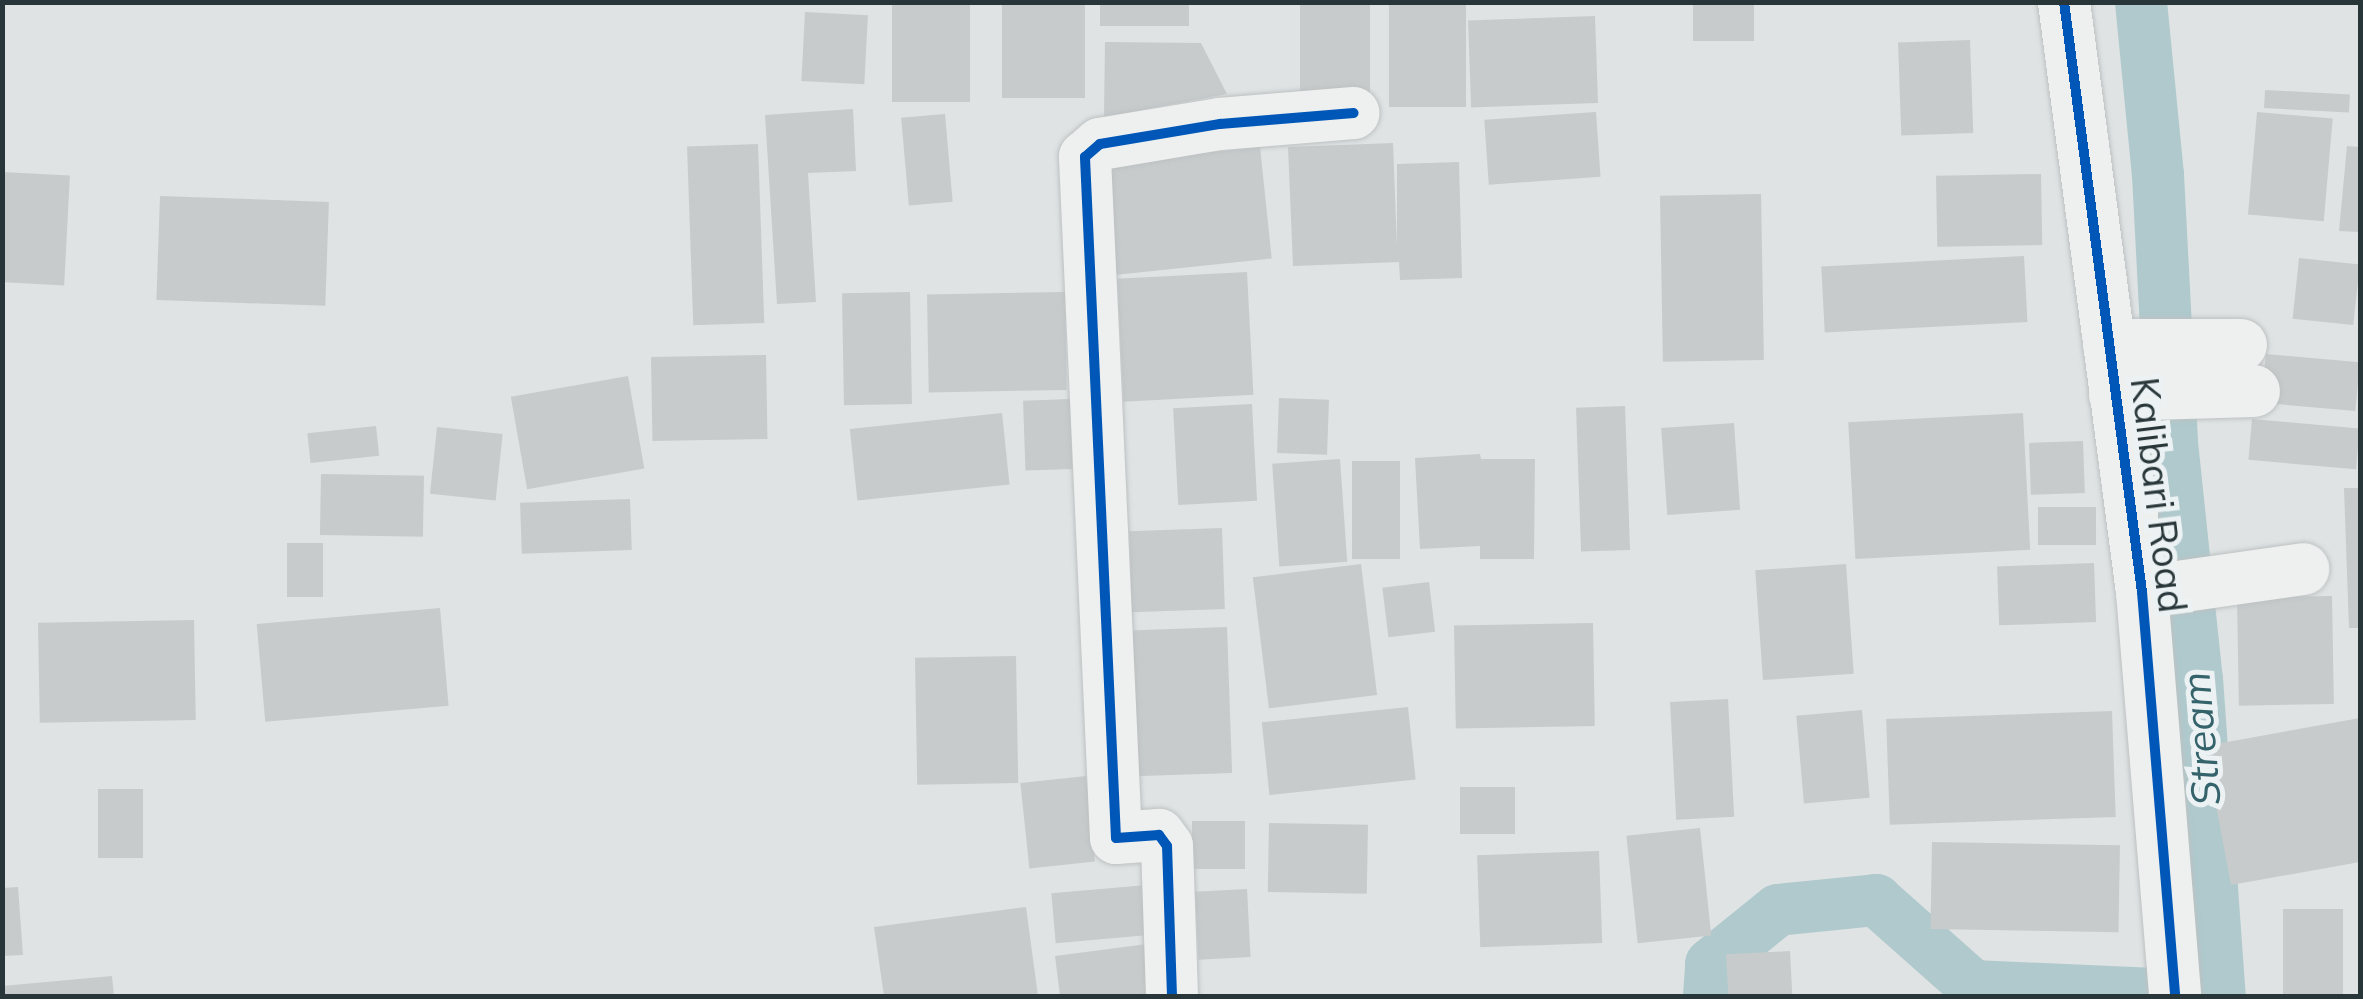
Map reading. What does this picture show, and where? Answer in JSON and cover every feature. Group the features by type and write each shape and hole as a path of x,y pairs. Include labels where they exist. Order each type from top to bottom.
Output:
{"street":[{"name":"Kalibari Road","path":"2064,2 2143,592 2174,942 2175,996"},
{"path":"1172,996 1167,846 1160,835 1116,838 1085,157 1100,144 1203,127 1354,113"},
{"path":"2114,369 2247,368"},
{"path":"2143,592 2303,569"}],"building":[{"path":"892,2 970,2 970,102 892,102"},
{"path":"1002,2 1085,2 1085,98 1002,98"},
{"path":"1100,2 1189,2 1189,26 1100,26"},
{"path":"1300,2 1370,2 1370,101 1300,101"},
{"path":"1389,2 1466,2 1466,107 1389,107"},
{"path":"1693,2 1754,2 1754,41 1693,41"},
{"path":"805,12 868,15 864,84 801,81"},
{"path":"1595,16 1598,103 1471,107 1468,20"},
{"path":"1970,40 1973,133 1901,135 1898,43"},
{"path":"1105,42 1201,43 1227,94 1104,117"},
{"path":"2265,90 2350,94 2349,112 2264,108"},
{"path":"853,109 856,171 808,173 816,302 777,304 765,115"},
{"path":"1596,112 1601,177 1489,185 1484,120"},
{"path":"2257,112 2333,119 2324,221 2248,215"},
{"path":"945,114 953,202 909,205 901,118"},
{"path":"1393,143 1397,247 1397,164 1459,162 1462,278 1400,280 1399,262 1293,266 1288,147"},
{"path":"758,144 764,323 693,325 687,146"},
{"path":"2347,146 2360,147 2360,232 2339,231"},
{"path":"1260,147 1272,258 1103,276 1091,165"},
{"path":"2,172 70,176 64,285 2,282"},
{"path":"2041,174 2042,245 1937,247 1936,176"},
{"path":"1761,194 1764,360 1663,362 1660,196"},
{"path":"160,196 329,202 325,306 156,300"},
{"path":"2024,256 2027,322 1825,333 1821,267"},
{"path":"2299,258 2360,264 2353,325 2293,319"},
{"path":"1247,272 1253,395 1124,402 1117,279"},
{"path":"910,292 912,404 844,405 842,293"},
{"path":"1065,292 1067,390 929,392 927,294"},
{"path":"2266,354 2360,362 2355,411 2262,403"},
{"path":"766,355 767,439 652,441 651,357"},
{"path":"628,376 644,469 527,489 511,397"},
{"path":"1279,398 1329,400 1327,455 1277,453"},
{"path":"1070,399 1072,469 1025,471 1023,401"},
{"path":"1252,404 1257,501 1178,505 1173,408"},
{"path":"1625,406 1630,550 1581,552 1576,408"},
{"path":"1002,413 1010,485 857,501 850,429"},
{"path":"2023,413 2030,550 1855,559 1848,422"},
{"path":"2252,419 2360,428 2356,469 2248,460"},
{"path":"1734,423 1740,510 1667,515 1661,428"},
{"path":"376,426 379,456 311,463 307,433"},
{"path":"437,427 503,434 496,501 430,494"},
{"path":"2083,441 2085,493 2031,495 2029,443"},
{"path":"1480,454 1481,459 1535,459 1534,559 1480,559 1480,546 1420,549 1415,458"},
{"path":"1340,459 1347,562 1279,566 1272,464"},
{"path":"1352,461 1400,461 1400,559 1352,559"},
{"path":"321,474 424,476 423,537 320,535"},
{"path":"2344,488 2360,488 2360,628 2349,628"},
{"path":"630,499 632,550 522,554 520,503"},
{"path":"2038,507 2096,507 2096,545 2038,545"},
{"path":"1222,528 1225,609 1132,612 1129,531"},
{"path":"287,543 323,543 323,597 287,597"},
{"path":"2094,563 2096,622 1999,625 1997,566"},
{"path":"1361,564 1377,695 1269,708 1253,577"},
{"path":"1846,564 1854,674 1763,680 1755,570"},
{"path":"1429,582 1435,632 1388,637 1382,588"},
{"path":"2332,596 2334,704 2239,706 2237,598"},
{"path":"440,608 449,706 265,722 257,624"},
{"path":"194,620 196,720 40,723 38,623"},
{"path":"1593,623 1595,726 1456,728 1454,625"},
{"path":"1227,627 1232,773 1134,776 1129,630"},
{"path":"1016,656 1018,783 917,785 915,658"},
{"path":"1728,699 1734,817 1676,820 1670,702"},
{"path":"1408,707 1416,780 1269,795 1262,722"},
{"path":"1862,710 1870,798 1804,803 1796,716"},
{"path":"2112,711 2116,817 1890,825 1886,719"},
{"path":"2360,718 2360,862 2231,885 2205,746"},
{"path":"1086,776 1095,862 1029,868 1020,783"},
{"path":"1460,787 1515,787 1515,834 1460,834"},
{"path":"98,789 143,789 143,858 98,858"},
{"path":"1192,821 1245,821 1245,869 1192,869"},
{"path":"1269,823 1368,825 1367,894 1268,892"},
{"path":"1700,828 1711,935 1638,943 1626,836"},
{"path":"1932,842 2120,845 2118,932 1930,929"},
{"path":"1599,851 1602,943 1480,947 1477,855"},
{"path":"1147,885 1151,935 1056,943 1051,893"},
{"path":"18,887 23,955 2,956 2,888"},
{"path":"1247,889 1251,957 1199,960 1195,892"},
{"path":"1026,907 1038,996 884,996 874,927"},
{"path":"2283,909 2343,909 2343,996 2283,996"},
{"path":"1147,944 1153,996 1060,996 1055,956"},
{"path":"1790,951 1792,996 1728,996 1726,954"},
{"path":"112,976 114,996 2,996 2,986"}],"waterway":[{"name":"Stream","path":"2141,2 2158,175 2172,443 2197,679 2220,996"},
{"name":"Stream","path":"1709,996 1711,964 1778,910 1876,900 1973,986 2200,996"}],"cycle path":[{"path":"2064,2 2142,592 2175,996"},
{"path":"1172,996 1167,846 1159,835 1116,838 1085,157 1100,144 1220,124 1354,113"}]}
